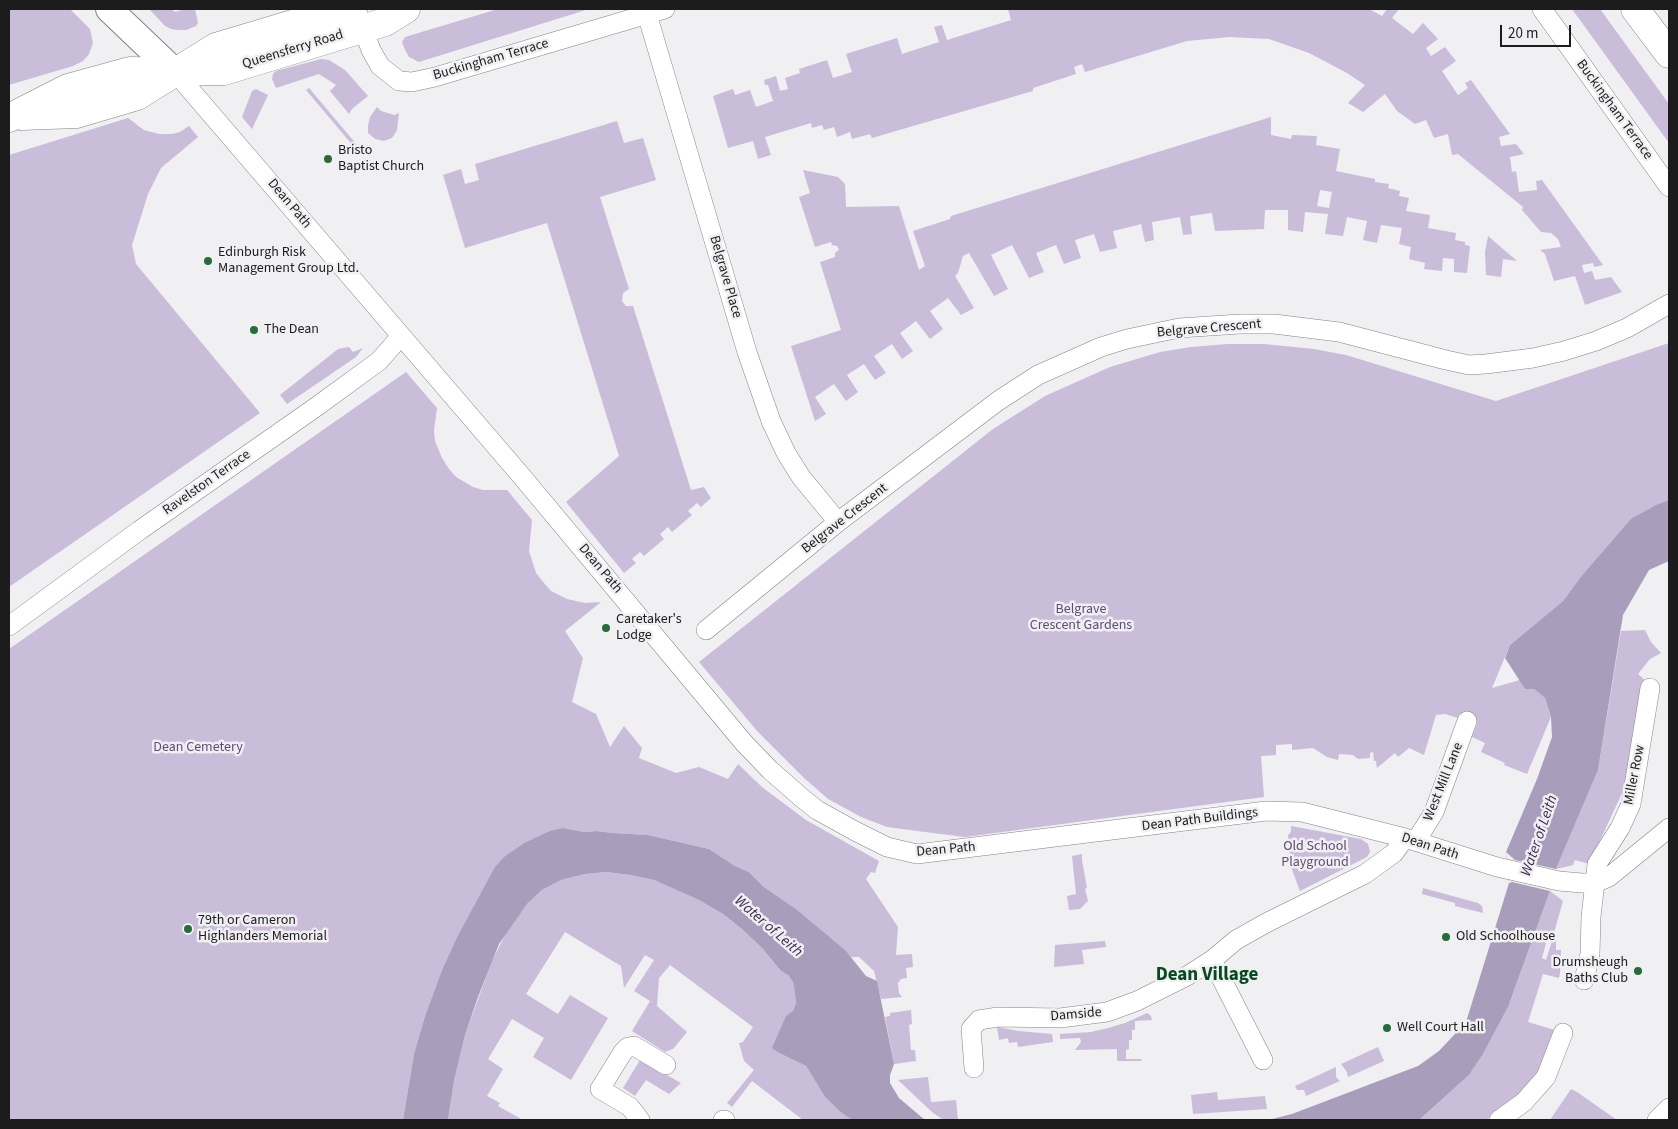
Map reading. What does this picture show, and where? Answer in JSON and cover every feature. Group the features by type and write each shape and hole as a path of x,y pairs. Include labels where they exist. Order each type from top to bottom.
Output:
{"main road":[{"name":"Queensferry Road","path":"175,72 216,46 343,9"},
{"name":"Queensferry Road","path":"12,117 68,88 130,70 175,72 224,71 359,19 385,22 406,9"},
{"path":"1635,9 1669,54"}],"street":[{"path":"109,9 175,72"},
{"name":"Buckingham Terrace","path":"1542,9 1669,187"},
{"name":"Buckingham Terrace","path":"359,19 375,58 385,71 399,81 412,82 435,77 656,11"},
{"name":"Belgrave Place","path":"656,11 747,352 762,397 771,421 790,459 801,477 838,522"},
{"name":"Dean Path","path":"175,72 575,538 744,743 785,784 817,810 872,840 903,852 917,854 1134,828"},
{"name":"Belgrave Crescent","path":"706,630 838,522 1016,388 1055,366 1127,339 1179,328 1274,324 1339,332 1446,360 1469,365 1486,364 1533,358 1596,341 1627,328 1669,304"},
{"name":"Ravelston Terrace","path":"9,626 140,530 379,361 401,336"},
{"name":"Miller Row","path":"1584,980 1590,954 1591,917 1597,864 1620,828 1631,804 1650,688"},
{"name":"West Mill Lane","path":"1410,840 1436,807 1467,721"},
{"name":"Dean Path","path":"1266,812 1281,810 1302,812 1350,822 1497,867 1568,882 1595,883"},
{"name":"Dean Path Buildings","path":"1134,828 1266,812"},
{"path":"1595,883 1617,871 1669,828"},
{"name":"Damside","path":"974,1068 971,1030 979,1020 998,1017 1060,1018 1107,1012 1137,1000 1187,976 1212,960 1236,940 1266,923 1371,870 1410,840"},
{"path":"1212,960 1263,1060"},
{"path":"1499,1120 1524,1102 1546,1077 1564,1033"},
{"path":"640,1120 630,1107 600,1089 628,1047 634,1046 666,1065"},
{"path":"1657,1120 1669,1108"}],"green space":[{"path":"9,9 70,9 90,29 93,43 89,54 83,61 73,66 9,85"},
{"path":"149,9 171,9 175,12 195,9 198,23 196,26 186,30 171,29 165,26"},
{"path":"498,9 589,9 419,62 409,57 405,50 402,42 405,37"},
{"path":"1008,9 1369,9 1382,16 1387,9 1399,9 1392,18 1413,34 1423,23 1438,39 1426,48 1431,56 1445,47 1456,61 1442,71 1458,95 1468,88 1465,83 1471,80 1510,134 1499,137 1501,146 1516,144 1524,154 1510,157 1512,172 1516,171 1519,192 1537,190 1536,181 1542,180 1603,265 1594,267 1593,263 1582,265 1584,273 1592,271 1595,280 1611,277 1622,292 1585,305 1575,276 1554,281 1545,254 1540,250 1561,247 1558,239 1551,233 1541,232 1522,210 1523,207 1458,154 1452,155 1448,134 1434,138 1426,120 1415,124 1397,111 1385,94 1363,112 1348,103 1365,85 1309,53 1269,39 1229,37 1187,41 1085,72 1082,64 1074,67 1076,74 1033,88 1033,91 872,138 870,134 852,139 850,132 837,137 834,127 824,130 822,125 812,128 811,123 765,137 771,155 758,159 753,141 728,148 713,96 733,89 735,95 750,90 756,107 773,101 768,85 765,85 764,80 776,76 780,91 788,89 785,78 800,73 799,69 827,60 833,78 852,72 846,54 897,38 902,54 939,42 934,27 942,25 947,40 1011,20"},
{"path":"1572,9 1600,9 1669,104 1669,143"},
{"path":"321,59 329,60 345,70 368,96 352,109 349,114 330,91 336,85 319,74 276,88 272,79 276,71"},
{"path":"309,88 363,152 360,154 306,90"},
{"path":"256,89 268,95 252,129 242,117 252,91"},
{"path":"377,107 381,111 394,115 399,113 397,130 392,138 384,141 375,139 368,133 370,117"},
{"path":"1271,117 1271,135 1291,139 1292,135 1317,136 1316,145 1340,149 1336,171 1375,179 1375,182 1389,184 1388,188 1400,191 1399,196 1409,198 1406,211 1430,215 1428,228 1456,233 1455,240 1465,242 1465,245 1470,246 1467,273 1454,272 1454,259 1443,258 1442,271 1424,269 1425,263 1409,259 1411,247 1399,244 1402,228 1381,225 1377,243 1363,240 1367,221 1347,217 1343,236 1325,234 1328,214 1305,212 1303,232 1288,230 1288,210 1265,210 1264,229 1215,231 1212,213 1190,216 1192,234 1183,235 1180,217 1152,222 1154,240 1145,242 1141,224 1113,231 1117,248 1100,252 1094,234 1075,240 1081,258 1064,264 1056,245 1036,253 1044,272 1029,278 1012,245 991,255 1008,289 994,296 969,253 963,256 958,273 955,276 974,308 961,315 948,298 930,311 943,329 930,339 916,321 900,333 913,351 902,359 892,344 874,356 886,373 875,380 864,364 847,375 858,392 846,401 834,384 815,397 826,414 815,421 791,346 841,330 820,262 835,257 835,253 839,250 831,242 815,247 799,197 810,193 803,170 838,177 845,184 846,207 899,206 919,270 925,266 913,231 950,219 951,216","holes":["1320,190 1332,192 1329,208 1317,206"]},
{"path":"128,118 144,130 159,134 180,132 189,126 198,137 161,168 148,194 132,245 136,264 260,413 9,587 9,155"},
{"path":"617,121 624,143 643,138 656,180 600,197 629,289 623,293 622,301 626,306 633,306 691,490 704,487 711,498 701,507 697,503 688,511 692,515 672,532 668,527 660,534 664,539 644,556 640,552 632,559 636,563 624,573 566,502 619,456 547,223 465,248 443,175 461,169 465,184 479,180 475,164"},
{"path":"1488,236 1517,261 1503,259 1501,277 1486,275 1485,252"},
{"name":"Belgrave Crescent Gardens","path":"1669,343 1669,500 1658,504 1580,578 1563,601 1510,645 1492,688 1520,680 1525,689 1534,689 1545,698 1551,717 1527,774 1504,765 1505,763 1481,752 1485,743 1472,737 1477,724 1445,714 1436,715 1424,755 1409,748 1398,757 1395,753 1377,768 1373,752 1370,753 1370,758 1358,759 1353,755 1339,754 1338,760 1327,757 1313,748 1292,750 1292,744 1276,745 1276,755 1261,756 1264,797 965,837 887,827 861,817 828,799 804,778 758,732 699,662 993,429 1045,396 1110,367 1160,352 1191,347 1264,344 1314,349 1346,355 1496,401"},
{"path":"349,347 353,352 363,348 356,357 287,404 280,395 338,349"},
{"name":"Dean Cemetery","path":"406,372 437,408 434,430 435,441 449,469 456,477 473,487 483,490 507,490 532,520 529,551 536,573 544,583 551,591 567,599 585,603 601,602 565,631 583,658 572,702 596,714 610,747 624,726 642,748 639,758 676,773 699,767 728,779 738,764 762,787 806,820 879,861 875,873 871,872 866,879 898,927 896,955 912,954 913,967 906,968 907,978 901,979 898,983 899,993 902,997 881,999 874,971 859,957 851,957 796,909 764,887 749,872 735,866 709,849 648,835 597,831 585,832 563,828 524,843 505,856 495,868 457,937 442,970 425,1016 414,1054 403,1120 9,1120 9,649"},
{"path":"1645,630 1651,642 1661,653 1650,659 1638,674 1646,681 1635,720 1633,749 1624,789 1589,864 1575,860 1573,865 1556,869 1598,770 1621,631"},
{"name":"Old School Playground","path":"1291,826 1361,839 1368,844 1370,852 1367,857 1300,891 1291,867 1288,835 1291,832"},
{"path":"1082,854 1088,901 1080,909 1069,910 1067,896 1076,894 1072,856"},
{"path":"607,872 654,880 699,900 723,914 762,948 793,982 796,1003 773,1048 779,1053 806,1066 825,1097 852,1120 803,1120 752,1081 732,1107 727,1103 754,1070 744,1061 739,1043 743,1042 753,1027 670,965 659,978 657,1006 687,1032 673,1049 665,1052 632,1031 650,1001 634,991 654,960 645,955 624,988 621,966 565,932 526,994 558,1014 570,995 608,1018 571,1080 533,1057 544,1038 512,1019 488,1059 503,1069 487,1096 500,1103 498,1106 523,1120 448,1120 454,1081 465,1035 492,961 507,931 527,904 542,890 561,880 585,874"},
{"path":"1423,888 1478,903 1482,906 1483,913 1455,906 1455,903 1422,894"},
{"path":"1550,891 1563,901 1552,940 1556,941 1556,950 1561,950 1560,973 1559,978 1543,974 1528,1022 1555,1030 1542,1073 1525,1095 1486,1120 1419,1120 1469,1075 1483,1054 1508,1007","holes":["1547,939 1552,941 1546,960 1542,958"]},
{"path":"1105,941 1106,947 1082,950 1084,964 1054,967 1055,945"},
{"path":"911,1010 912,1024 909,1025 911,1050 915,1050 916,1061 894,1064 885,1017 890,1016 890,1013"},
{"path":"1147,1013 1151,1016 1152,1020 1135,1021 1135,1030 1132,1030 1132,1040 1129,1040 1129,1049 1126,1050 1126,1059 1142,1059 1141,1061 1117,1061 1117,1049 1075,1050 1081,1042 1080,1038 1060,1039 1060,1034 1091,1032 1108,1028"},
{"path":"997,1027 1052,1034 1053,1042 1018,1047 1017,1042 1009,1043 1008,1038 999,1040"},
{"path":"1378,1047 1384,1061 1348,1077 1341,1064"},
{"path":"640,1060 681,1083 669,1094 646,1080 635,1096 623,1088"},
{"path":"1336,1067 1336,1077 1340,1081 1306,1096 1304,1090 1297,1090 1295,1086"},
{"path":"928,1077 931,1102 956,1100 958,1120 943,1120 898,1080"},
{"path":"1571,1089 1577,1092 1617,1120 1550,1120"},
{"path":"1217,1092 1218,1100 1265,1096 1267,1109 1193,1114 1191,1095"}],"water":[{"name":"Water of Leith","path":"1669,500 1669,561 1649,570 1623,615 1598,770 1556,869 1550,891 1508,1007 1483,1054 1469,1075 1419,1120 1268,1120 1292,1114 1418,1066 1439,1051 1466,1022 1509,883 1506,852 1537,779 1552,737 1551,717 1545,698 1534,689 1525,689 1505,658 1510,645 1563,601 1580,578 1631,519"},
{"name":"Water of Leith","path":"563,828 585,832 597,831 648,835 709,849 735,866 749,872 764,887 796,909 846,951 866,976 877,981 894,1064 890,1075 890,1083 899,1098 925,1120 852,1120 841,1112 825,1097 806,1066 772,1048 786,1016 793,1011 796,1003 793,982 762,948 723,914 699,900 654,880 607,872 585,874 561,880 542,890 527,904 499,944 478,997 465,1035 454,1081 448,1120 403,1120 414,1054 425,1016 442,970 457,937 495,867 505,856 524,843 550,831"}],"pier":[{"path":"1506,852 1515,860 1556,869 1550,891 1512,882 1509,883"}],"place":[{"name":"Bristo Baptist Church","path":"328,159"},
{"name":"Edinburgh Risk Management Group Ltd.","path":"208,261"},
{"name":"The Dean","path":"254,330"},
{"name":"Caretaker's Lodge","path":"606,628"},
{"name":"79th or Cameron Highlanders Memorial","path":"188,929"},
{"name":"Old Schoolhouse","path":"1446,937"},
{"name":"Drumsheugh Baths Club","path":"1638,971"},
{"name":"Well Court Hall","path":"1387,1028"}],"district":[{"name":"Dean Village","path":"1207,976"}]}
